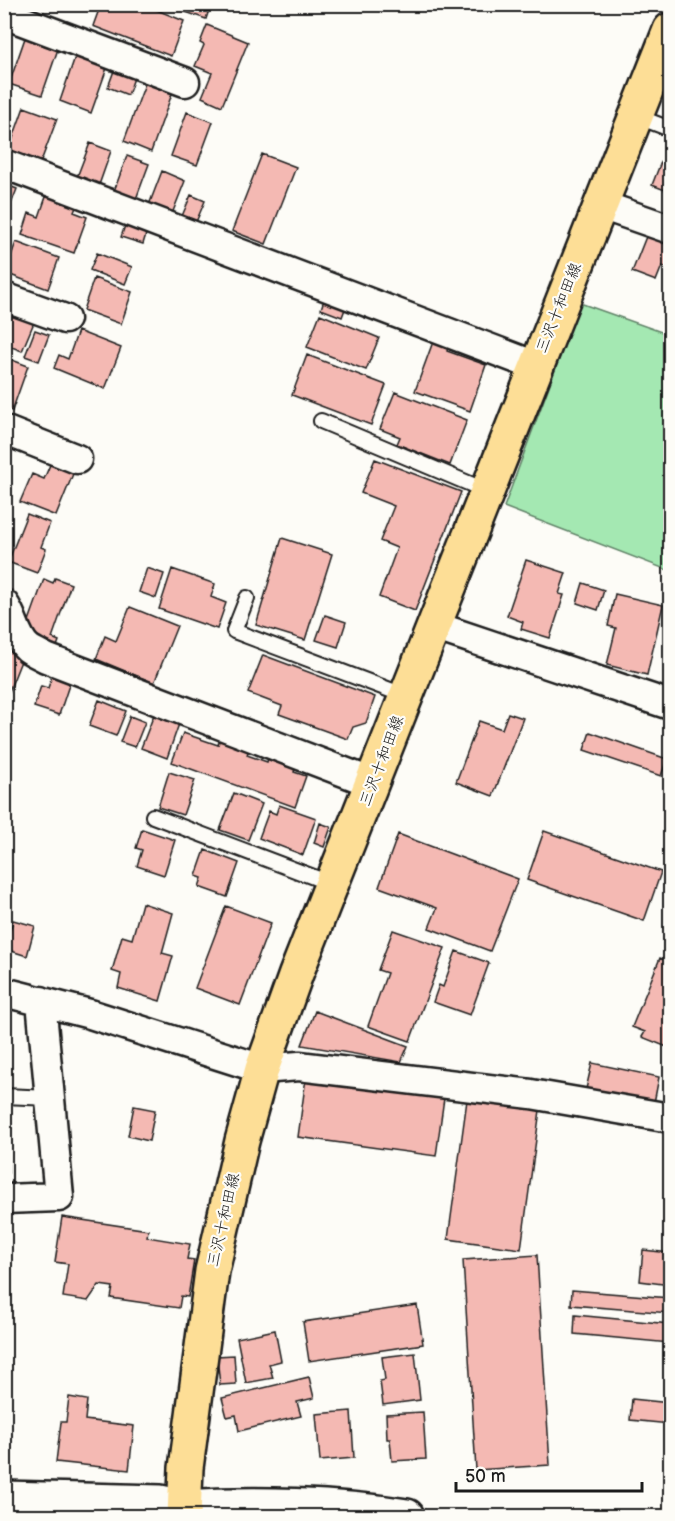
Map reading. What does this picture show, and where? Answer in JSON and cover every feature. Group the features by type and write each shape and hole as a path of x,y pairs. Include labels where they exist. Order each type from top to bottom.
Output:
{"main road":[{"name":"三沢十和田線","path":"184,1512 186,1468 212,1271 242,1141 262,1069 332,884 670,30"},
{"path":"4,1498 161,1502 184,1512 224,1504 354,1509 407,1516"}],"street":[{"path":"4,14 185,82"},
{"path":"4,164 536,366"},
{"path":"601,205 670,229"},
{"path":"4,297 65,319"},
{"path":"4,430 76,459"},
{"path":"4,604 13,618 18,636 28,648 46,658 373,783"},
{"path":"434,626 670,705"},
{"path":"4,992 90,1014 262,1069 311,1067 531,1094 669,1115"},
{"path":"4,1199 59,1197 41,1001"}],"lane":[{"path":"636,117 670,129"},
{"path":"321,421 487,491"},
{"path":"247,598 234,631 406,697"},
{"path":"153,816 332,884"},
{"path":"4,1096 50,1098"}],"green space":[{"path":"580,303 670,335 670,571 504,507"}],"building":[{"path":"101,4 142,4 184,21 171,56 93,26"},
{"path":"178,4 202,4 210,7 206,19 177,9"},
{"path":"207,25 248,42 222,106 202,97 212,73 195,66 204,45 200,43"},
{"path":"25,38 58,49 42,95 9,84"},
{"path":"75,57 107,68 91,113 60,101"},
{"path":"115,68 135,75 128,95 108,87"},
{"path":"146,81 173,91 151,152 124,141"},
{"path":"24,107 57,119 40,164 8,152"},
{"path":"187,112 213,122 197,165 171,156"},
{"path":"90,143 111,151 99,185 77,177"},
{"path":"668,144 670,145 670,192 652,185"},
{"path":"262,154 296,167 266,244 232,231"},
{"path":"127,156 149,164 136,199 114,191"},
{"path":"162,171 185,181 172,214 149,205"},
{"path":"4,184 17,189 4,222"},
{"path":"47,194 77,205 74,212 87,217 74,253 22,235 29,213 39,217"},
{"path":"191,195 205,201 196,222 182,216"},
{"path":"128,217 149,224 143,244 121,237"},
{"path":"649,229 670,238 670,269 662,266 656,281 632,272"},
{"path":"16,242 59,258 48,289 5,273"},
{"path":"97,253 132,267 125,284 90,270"},
{"path":"94,278 132,292 121,324 83,310"},
{"path":"326,293 348,301 342,317 321,309"},
{"path":"4,307 35,320 22,351 4,344"},
{"path":"320,314 379,338 366,370 307,347"},
{"path":"35,330 49,335 39,361 25,356"},
{"path":"78,331 121,348 105,389 54,368 59,355 68,359"},
{"path":"434,339 449,345 447,351 486,365 470,411 415,391"},
{"path":"307,355 386,385 371,425 292,395"},
{"path":"4,357 28,366 12,411 4,408"},
{"path":"395,392 467,420 450,465 397,444 400,437 380,429"},
{"path":"375,459 461,492 415,611 379,597 397,548 380,541 394,506 361,493"},
{"path":"52,460 75,469 56,516 20,502 32,474 44,479"},
{"path":"27,514 50,523 41,547 46,549 37,573 8,562"},
{"path":"282,538 332,554 305,640 256,625"},
{"path":"526,560 566,573 559,594 564,595 550,638 521,629 523,622 507,616"},
{"path":"147,568 164,574 156,598 139,592"},
{"path":"172,569 215,584 211,597 226,603 217,629 159,609"},
{"path":"55,578 71,584 52,638 59,641 56,649 36,641 29,621 44,579 53,583"},
{"path":"583,583 604,590 598,610 577,603"},
{"path":"615,594 663,605 647,675 607,665 616,628 608,626"},
{"path":"130,607 177,626 154,683 96,659 105,636 116,641"},
{"path":"325,615 346,622 338,647 316,640"},
{"path":"4,649 23,656 7,696 4,695"},
{"path":"263,655 375,697 366,723 353,727 348,739 279,714 282,706 248,693"},
{"path":"52,676 70,682 59,715 34,707 41,686 48,688"},
{"path":"99,700 126,711 116,736 89,726"},
{"path":"155,712 180,721 167,758 141,748"},
{"path":"508,713 523,718 493,796 456,782 479,721 502,729"},
{"path":"130,716 145,722 135,747 120,742"},
{"path":"590,732 667,759 661,776 584,750"},
{"path":"183,733 218,745 221,734 250,745 247,755 267,762 269,755 296,765 294,772 306,776 295,807 172,762"},
{"path":"169,772 195,780 183,815 158,807"},
{"path":"234,793 262,804 248,840 220,830"},
{"path":"279,805 316,818 303,855 259,838 269,811 276,814"},
{"path":"320,823 331,827 324,847 314,843"},
{"path":"142,829 175,840 164,875 137,866 142,850 136,848"},
{"path":"544,831 661,872 644,921 527,880"},
{"path":"398,834 518,879 490,951 429,928 437,908 379,887"},
{"path":"205,850 239,863 227,897 199,887 202,878 196,876"},
{"path":"142,903 173,913 162,953 173,956 160,1001 118,988 121,974 112,971 122,936 132,939"},
{"path":"226,906 271,923 240,1005 195,988"},
{"path":"13,920 35,926 27,956 5,949"},
{"path":"393,930 445,948 410,1041 368,1026 387,973 378,970"},
{"path":"456,951 489,963 470,1015 433,1002 439,985 443,987"},
{"path":"660,958 670,962 670,1038 667,1047 642,1037 645,1032 632,1027"},
{"path":"315,1011 408,1046 401,1062 302,1045"},
{"path":"592,1063 659,1077 654,1103 586,1089"},
{"path":"306,1078 444,1098 436,1156 298,1137"},
{"path":"467,1100 540,1110 521,1249 448,1239"},
{"path":"134,1106 155,1110 149,1141 128,1136"},
{"path":"4,1125 7,1125 8,1188 4,1188"},
{"path":"62,1217 148,1230 147,1237 190,1244 187,1259 194,1260 188,1297 181,1296 179,1308 111,1298 113,1287 99,1285 88,1301 63,1297 68,1264 55,1262"},
{"path":"643,1250 670,1253 670,1285 640,1281"},
{"path":"537,1255 550,1465 476,1470 463,1260"},
{"path":"572,1290 670,1298 670,1313 571,1305"},
{"path":"417,1305 423,1344 309,1361 303,1322"},
{"path":"575,1315 670,1324 670,1343 574,1334"},
{"path":"275,1330 281,1361 269,1364 273,1378 246,1383 237,1338"},
{"path":"415,1353 420,1400 383,1405 380,1381 385,1380 382,1357"},
{"path":"234,1355 236,1384 220,1385 217,1356"},
{"path":"309,1377 314,1398 297,1402 301,1416 239,1431 236,1415 227,1417 222,1398"},
{"path":"69,1397 87,1400 85,1420 134,1426 129,1470 56,1462 61,1422 66,1422"},
{"path":"632,1399 670,1403 670,1424 630,1420"},
{"path":"351,1411 354,1458 320,1461 316,1414"},
{"path":"423,1412 426,1459 392,1461 390,1439 387,1439 386,1414"}]}
